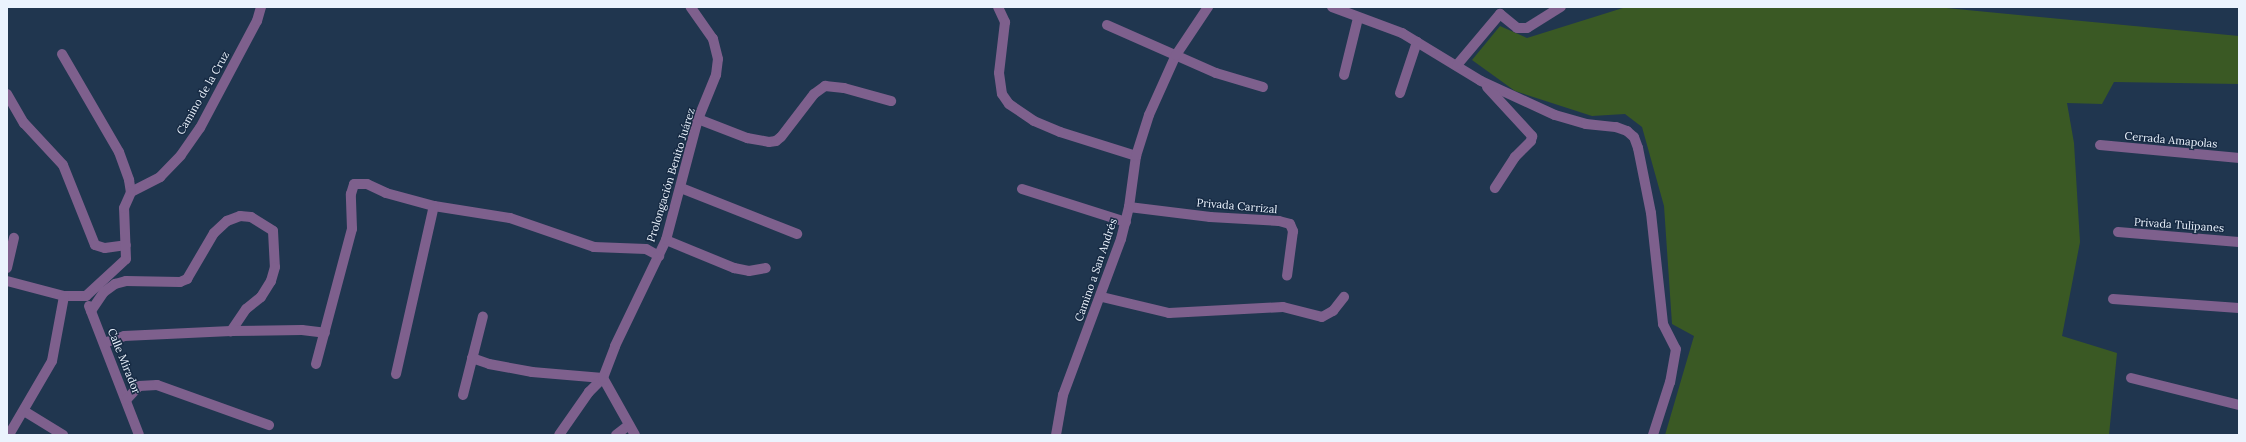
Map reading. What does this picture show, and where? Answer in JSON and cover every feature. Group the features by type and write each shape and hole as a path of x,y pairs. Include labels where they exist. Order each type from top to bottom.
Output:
{"street":[{"name":"Camino de la Cruz","path":"131,192 160,177 192,139 257,21 261,7"},
{"name":"Prolongación Benito Juárez","path":"603,378 615,346 666,240 698,120 713,86 718,59 713,39 691,7"},
{"path":"998,7 1005,22 999,73 1002,94 1009,104 1034,121 1060,132 1136,156"},
{"name":"Camino a San Andrés","path":"1056,435 1064,395 1102,297 1126,222 1136,156 1149,115 1176,55 1208,7"},
{"path":"1332,7 1358,18 1390,28 1457,65 1481,81 1555,115 1586,124 1616,127 1627,131 1634,137 1638,148 1651,213 1663,324 1676,349 1670,382 1653,435"},
{"path":"1457,65 1500,14 1517,28 1528,28 1561,7"},
{"path":"1344,75 1358,18"},
{"path":"1107,25 1216,73 1263,86"},
{"path":"1400,93 1417,42"},
{"path":"7,281 64,296 86,296 126,259 124,208 131,192 129,180 119,152 62,54"},
{"path":"1481,81 1532,136 1531,141 1515,157 1495,188"},
{"path":"698,120 746,138 769,142 776,141 781,137 814,94 825,86 844,88 891,101"},
{"path":"7,94 24,123 63,165 95,245 104,248 126,245"},
{"name":"Cerrada Amapolas","path":"2100,145 2239,158"},
{"path":"316,364 352,229 351,194 354,184 366,184 386,193 434,206 510,218 594,247 646,249 659,256"},
{"path":"681,188 797,234"},
{"path":"1022,189 1126,222"},
{"path":"396,374 434,206"},
{"name":"Privada Carrizal","path":"1129,207 1210,217 1279,221 1290,224 1293,231 1287,276"},
{"path":"91,311 104,292 115,284 126,281 180,282 187,279 218,229 227,221 240,216 250,217 273,231 275,267 272,281 261,297 246,309 231,331"},
{"name":"Privada Tulipanes","path":"2118,232 2239,242"},
{"path":"7,268 14,238"},
{"path":"666,240 734,268 749,271 766,268"},
{"path":"10,433 24,412 52,361 64,296"},
{"name":"Calle Mirador","path":"86,296 139,435"},
{"path":"1102,297 1169,313 1283,307 1322,317 1332,311 1344,297"},
{"path":"2113,299 2239,308"},
{"path":"463,395 483,316"},
{"path":"104,343 124,336 231,331 302,330 325,333"},
{"path":"472,358 489,364 532,372 603,378"},
{"path":"603,378 635,435"},
{"path":"559,435 589,392 603,378"},
{"path":"2131,378 2239,405"},
{"path":"126,400 139,386 157,385 269,425"},
{"path":"24,412 63,435"},
{"path":"616,435 629,425"}],"green space":[{"path":"1626,7 1936,7 2239,36 2239,84 2114,82 2102,104 2067,103 2074,143 2080,242 2062,336 2117,353 2109,435 1665,435 1694,336 1672,324 1664,206 1642,127 1625,114 1592,116 1515,91 1472,60 1500,26 1527,38"}]}
